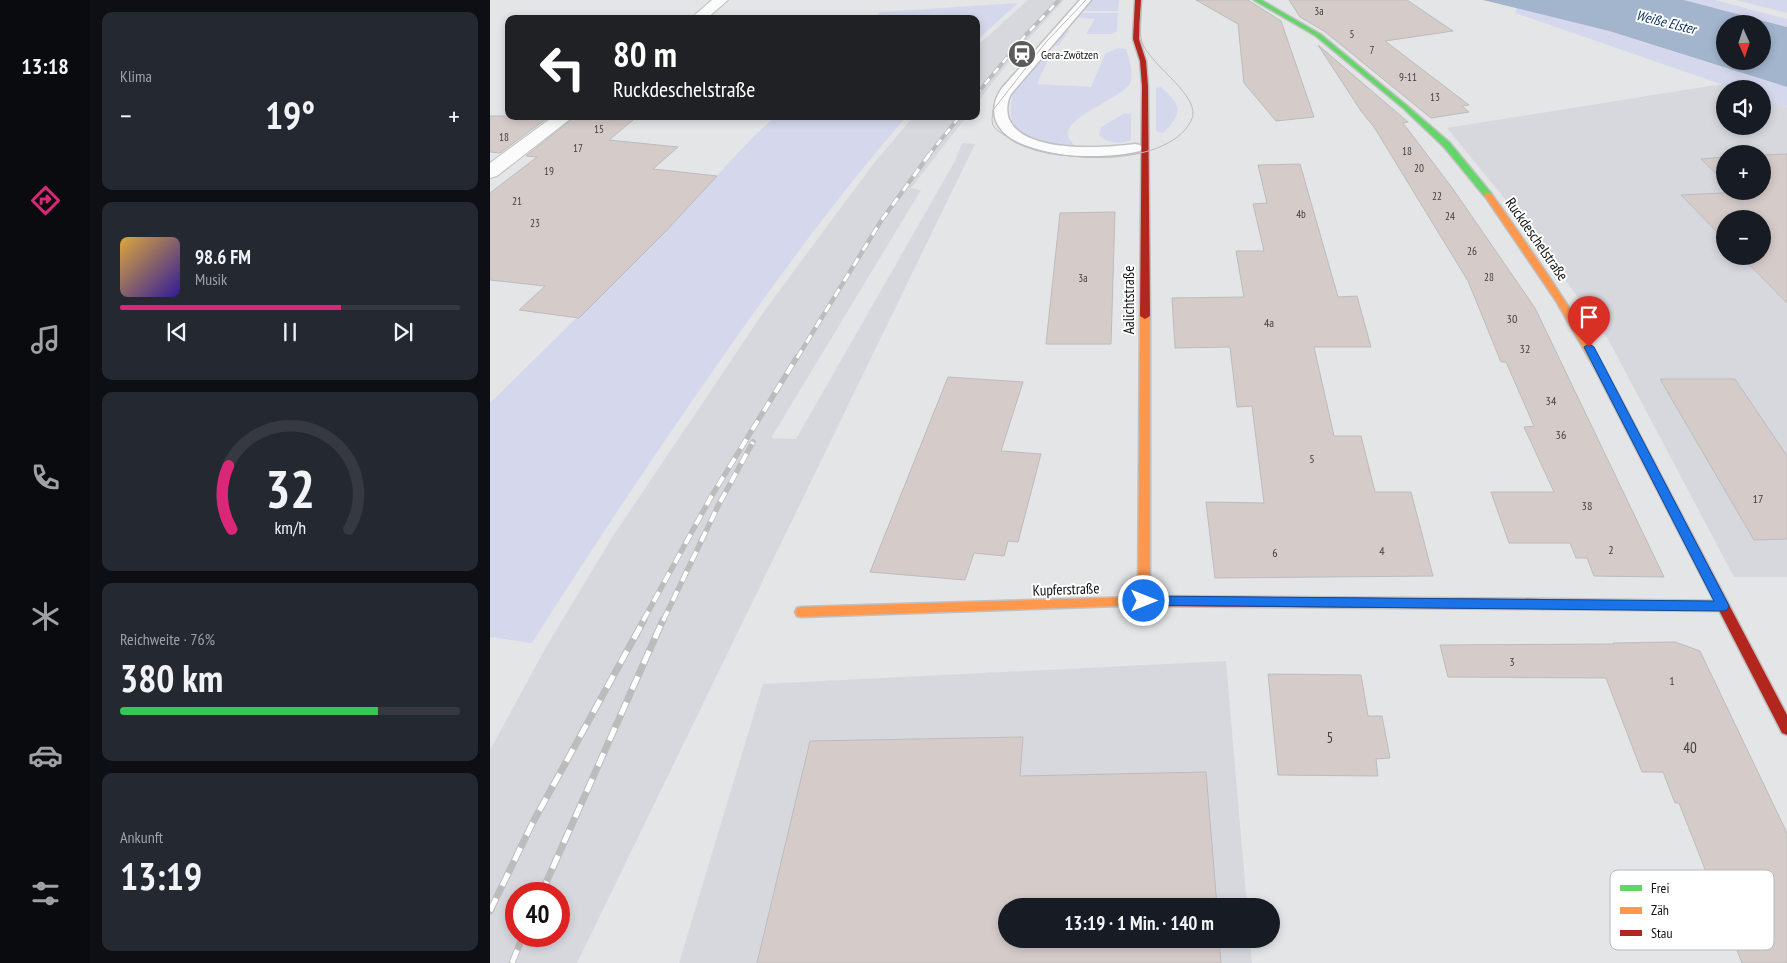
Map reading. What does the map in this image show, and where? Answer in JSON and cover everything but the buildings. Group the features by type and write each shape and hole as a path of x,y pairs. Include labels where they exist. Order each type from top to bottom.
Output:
{"street":[{"path":"702,15 721,0"},
{"name":"Aalichtstraße","path":"1138,0 1136,39 1143,61 1145,86 1144,601"},
{"name":"Ruckdeschelstraße","path":"1257,0 1318,35 1343,55 1429,127 1472,174 1530,254 1580,330 1787,729"},
{"path":"490,172 560,120"},
{"name":"Kupferstraße","path":"801,612 1144,601 1723,606"}],"lane":[{"path":"1086,0 1046,42 1002,99 1001,117 1006,128 1022,139 1053,149 1086,152 1135,148"}],"shaded area":[{"path":"1028,0 1064,0 1015,54 980,99 980,43"},
{"path":"1090,0 1119,0 1118,11 1080,11"},
{"path":"1684,0 1715,0 1787,19 1787,27 1771,23 1771,15 1741,15"},
{"path":"1736,0 1787,0 1787,13"},
{"path":"1018,3 980,37 980,15 878,15 880,12"},
{"path":"1517,8 1608,31 1716,65 1716,70 1733,70 1765,80 1716,80 1716,82 1515,13"},
{"path":"1079,13 1118,13 1117,31 1112,34 1086,34 1095,19 1077,17 1058,46 1050,46"},
{"path":"1118,48 1126,49 1132,71 1130,84 1116,96 1085,114 1070,126 1068,136 1075,146 1072,148 1036,140 1026,135 1013,124 1011,116 1012,92 1039,60 1048,60 1037,84 1091,87 1105,54"},
{"path":"1771,82 1787,87 1787,107 1771,101"},
{"path":"1716,85 1716,135 1771,135 1771,101 1787,107 1787,577 1734,577 1608,339 1518,215 1447,128"},
{"path":"1161,87 1173,99 1177,109 1174,120 1163,133 1156,131 1156,88"},
{"path":"1125,113 1131,114 1131,140 1114,142 1106,140 1099,135 1101,127"},
{"path":"772,120 904,120 826,215 750,318 573,578 532,643 490,637 490,403 666,230 753,137"},
{"path":"911,120 964,120 911,188 921,190 771,438 796,439 955,161 962,143 975,144 577,963 490,963 490,750 546,647 613,536 765,310 874,163"},
{"path":"1226,661 1246,898 998,898 998,948 1251,948 1252,963 679,963 763,684"}],"water":[{"name":"Weiße Elster","path":"1483,0 1684,0 1741,15 1716,15 1716,65 1609,31"},
{"path":"1771,23 1787,27 1787,87 1771,82 1771,80 1765,80 1733,70 1771,70"}],"tram line":[{"path":"1086,0 1046,42 993,110 993,125 1011,139 1029,147 1052,153 1079,157 1106,157 1133,155 1158,148 1177,137 1191,121 1193,112 1190,102 1183,92 1155,61 1142,42 1140,26 1142,0"}],"railway":[{"path":"980,90 1023,38 1059,0"},
{"path":"928,156 957,120"},
{"path":"797,358 881,221 929,155"},
{"path":"643,621 711,497 797,357"},
{"path":"663,621 719,504 753,442"},
{"path":"490,911 532,824 644,620"},
{"path":"546,882 663,620"},
{"path":"512,963 519,947"}],"traffic: fast":[{"path":"1257,0 1318,35 1404,106 1447,145 1488,195"},
{"path":"1543,604 1723,606"}],"traffic: slow":[{"path":"1488,195 1561,301 1599,367"},
{"path":"1144,601 1145,316"},
{"path":"801,612 1135,601"}],"traffic: jam":[{"path":"1138,0 1136,39 1143,61 1145,86 1145,316"},
{"path":"1599,367 1787,729"},
{"path":"1135,601 1543,604"}],"place":[{"name":"Gera-Zwötzen","path":"1022,54"}],"route":[{"path":"1144,601 1723,606 1589,347"}]}
